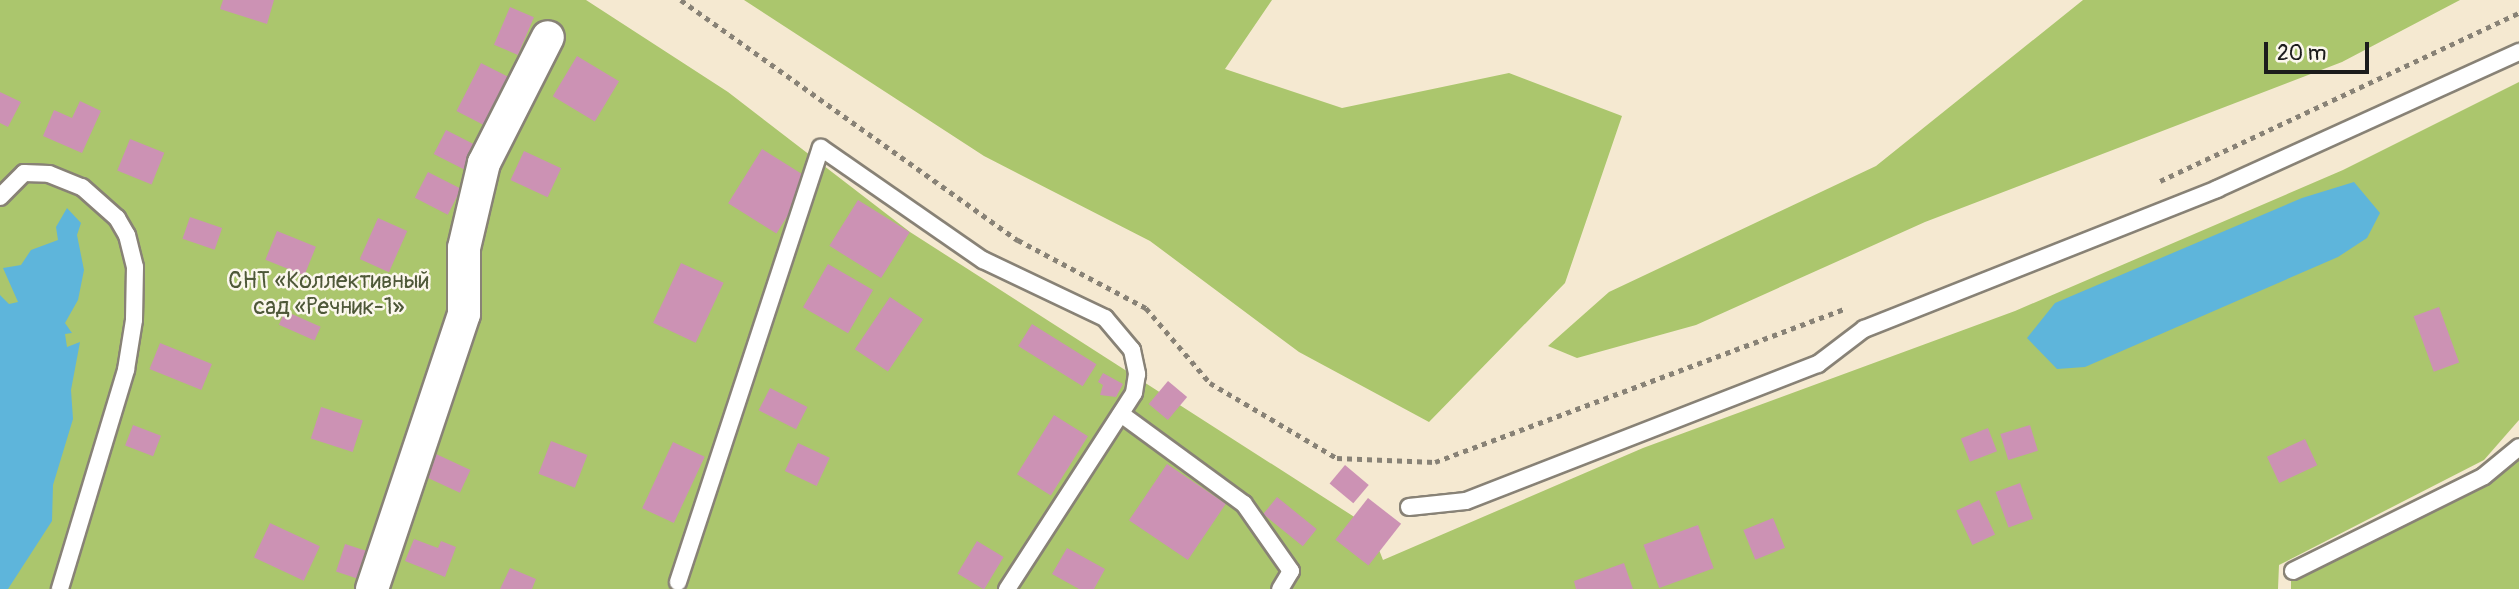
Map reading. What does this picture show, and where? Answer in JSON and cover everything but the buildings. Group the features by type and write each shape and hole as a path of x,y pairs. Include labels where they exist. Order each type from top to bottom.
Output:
{"street":[{"path":"372,589 464,314 464,248 484,163 548,37"}],"lane":[{"path":"1409,507 1466,501 1818,364 1864,329 2217,189 2519,52"},
{"path":"678,582 821,148 975,255 1093,311 1115,326 1128,342 1137,366 1134,393 1007,589"},
{"path":"0,197 24,173 49,174 82,187 117,218 135,267 134,320 126,370 60,589"},
{"path":"1121,414 1244,503 1291,571 1280,589"},
{"path":"2293,571 2484,476 2519,447"}],"path":[{"path":"681,0 1018,240 1146,308 1210,383 1337,458 1435,462 1853,305"},
{"path":"2151,185 2519,13"}],"green space":[{"name":"СНТ «Коллективный сад «Речник-1»","path":"0,0 586,0 728,92 910,232 1370,527 1383,560 1643,448 2015,311 2343,170 2519,82 2519,420 2484,460 2279,565 2278,589 0,589"},
{"path":"744,0 1272,0 1225,69 1342,108 1509,73 1622,116 1565,283 1429,422 1299,352 1150,241 984,156"},
{"path":"2083,0 2460,0 2342,62 1925,222 1696,325 1577,358 1548,346 1609,292 1876,166"},
{"path":"2519,446 2519,589 2291,589 2291,581 2494,473"}],"water":[{"path":"2354,182 2380,213 2367,238 2338,257 2085,367 2057,369 2027,338 2055,303 2302,198"},
{"path":"67,208 81,223 77,235 84,270 78,300 65,323 72,333 65,334 67,347 80,342 71,390 73,419 53,485 52,521 8,589 0,589 0,295 9,304 18,302 3,268 21,265 31,250 58,240 56,227"}]}
